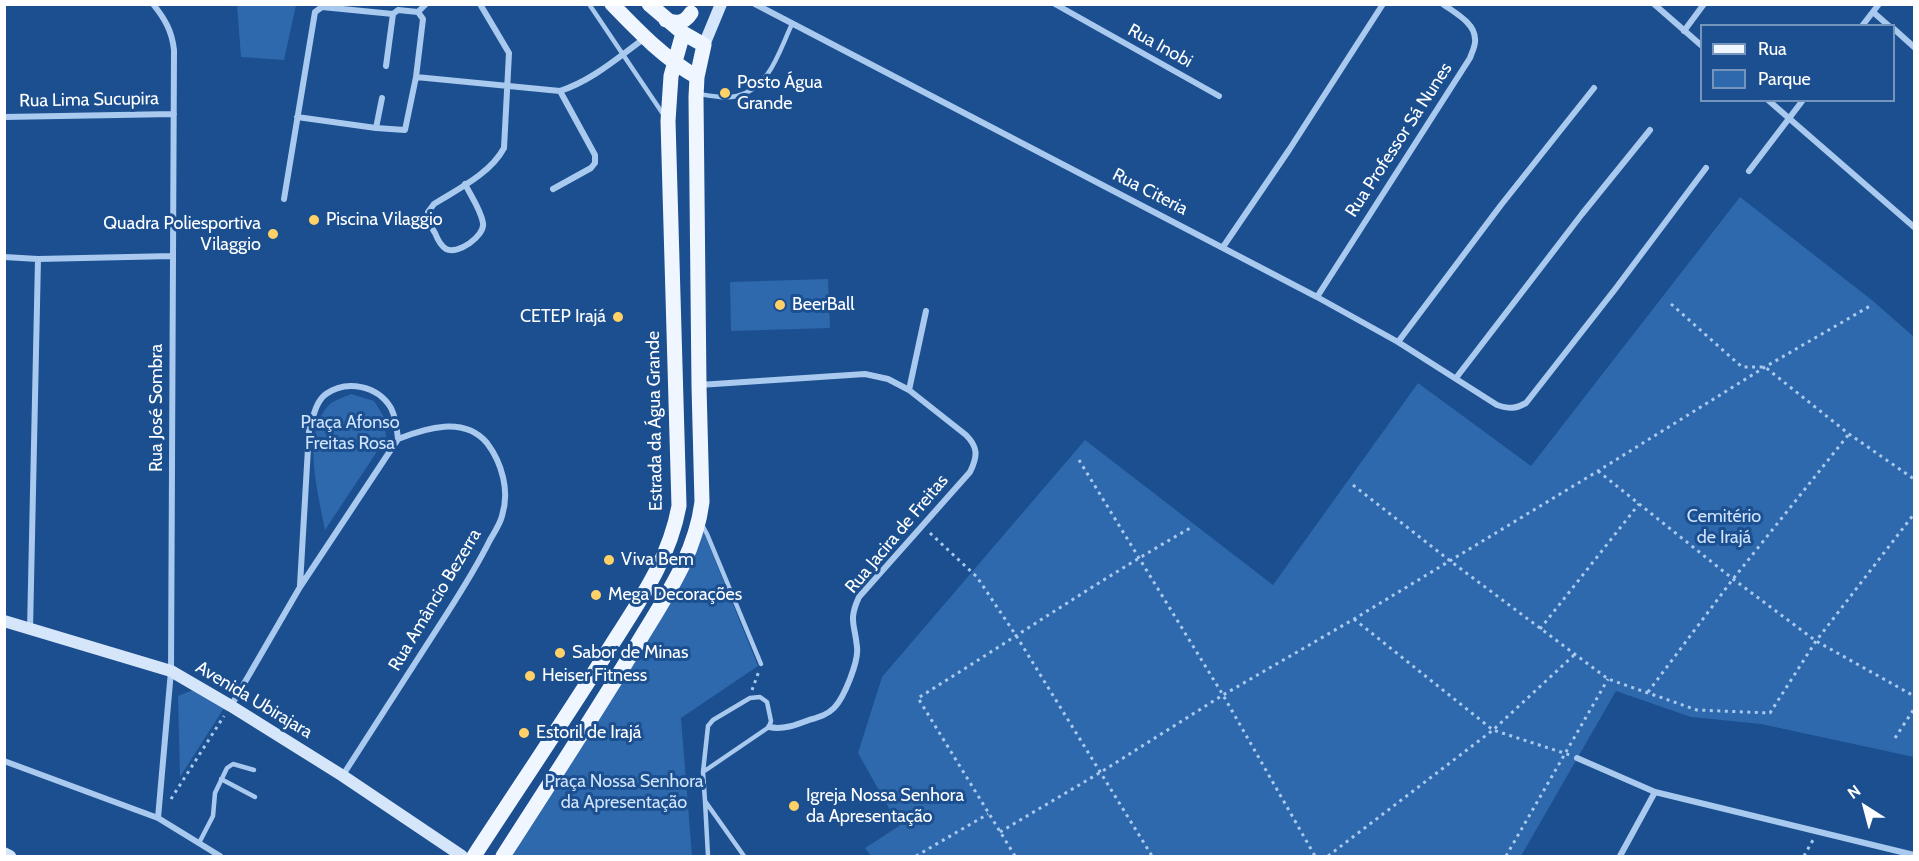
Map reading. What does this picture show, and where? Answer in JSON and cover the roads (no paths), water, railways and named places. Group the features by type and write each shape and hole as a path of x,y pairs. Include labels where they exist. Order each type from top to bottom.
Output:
{"main road":[{"path":"612,4 645,38 674,63 697,77"},
{"path":"503,856 592,719 682,569 700,521 702,502 696,94 704,45 683,33 649,4"},
{"path":"666,20 678,22 688,18 693,9"},
{"name":"Estrada da Água Grande","path":"474,856 647,588 669,546 674,531 679,506 668,121 674,63 683,33"}],"street":[{"name":"Rua José Sombra","path":"153,4 165,18 173,36 174,114 171,670 158,818"},
{"path":"418,12 426,4"},
{"path":"465,184 481,217 483,225 481,234 466,246 453,250 446,249 440,243 428,221 428,212 434,204 489,168 498,160 504,148 509,53 480,4"},
{"path":"704,45 721,4"},
{"name":"Rua Citeria","path":"754,4 1317,297 1398,342 1497,405 1506,408 1512,409 1526,403 1706,168"},
{"name":"Rua Inobi","path":"1055,4 1219,96"},
{"path":"1223,247 1383,4"},
{"name":"Rua Professor Sá Nunes","path":"1317,297 1470,58 1476,40 1473,29 1443,4"},
{"path":"1654,4 1700,45"},
{"path":"1684,31 1704,4"},
{"path":"1864,24 1879,4"},
{"path":"284,199 315,12 322,7 393,14"},
{"name":"Estrada da Água Grande","path":"683,33 693,9"},
{"path":"297,117 405,130 416,78 423,19 418,12 398,10 393,14 386,66"},
{"path":"1873,12 1887,24"},
{"path":"1895,31 1914,47"},
{"path":"416,78 560,91 585,81 645,38"},
{"path":"1398,342 1501,205 1594,88"},
{"path":"553,189 591,168 595,163 595,155 560,91"},
{"path":"376,128 382,98"},
{"path":"1770,102 1914,227"},
{"path":"1749,171 1801,102"},
{"name":"Rua Lima Sucupira","path":"4,117 174,114"},
{"path":"1456,378 1582,214 1650,130"},
{"path":"4,256 38,259 173,256"},
{"path":"30,630 38,259"},
{"path":"699,386 865,374 888,379 909,390 926,311"},
{"path":"231,705 300,587 398,439 396,419 390,406 381,396 363,386 344,386 326,394 315,410 309,431 300,587"},
{"name":"Rua Jacira de Freitas","path":"769,728 791,727 827,714 836,706 856,660 858,648 852,623 853,610 859,597 970,472 975,463 977,452 974,443 909,390"},
{"name":"Rua Amâncio Bezerra","path":"343,776 476,568 502,516 505,490 501,467 494,452 483,440 463,428 441,426 398,439"},
{"name":"Avenida Ubirajara","path":"4,621 171,670 343,776 462,856"},
{"path":"1577,758 1655,792 1914,855"},
{"path":"4,761 158,818 220,856"},
{"path":"1620,856 1655,792"},
{"path":"4,853 10,856"}],"lane":[{"path":"589,4 668,121"},
{"path":"696,94 737,96 757,88 765,80 792,24"},
{"path":"700,521 761,664"},
{"path":"703,772 769,728 771,721 767,702 760,697 750,698 713,720 708,726 703,772 708,856"},
{"path":"199,843 213,816 215,793 227,768 232,764 254,770"},
{"path":"221,778 255,797"},
{"path":"705,801 744,856"}],"place":[{"name":"Posto Água Grande","path":"725,93"},
{"name":"Piscina Vilaggio","path":"314,220"},
{"name":"Quadra Poliesportiva Vilaggio","path":"273,234"},
{"name":"BeerBall","path":"780,305"},
{"name":"CETEP Irajá","path":"618,317"},
{"name":"Viva Bem","path":"609,560"},
{"name":"Mega Decorações","path":"596,595"},
{"name":"Sabor de Minas","path":"560,653"},
{"name":"Heiser Fitness","path":"530,676"},
{"name":"Estoril de Irajá","path":"524,733"},
{"name":"Igreja Nossa Senhora da Apresentação","path":"794,806"}],"park label":[{"name":"Praça Afonso Freitas Rosa","path":"350,433"},
{"name":"Cemitério de Irajá","path":"1724,527"},
{"name":"Praça Nossa Senhora da Apresentação","path":"624,792"}]}
